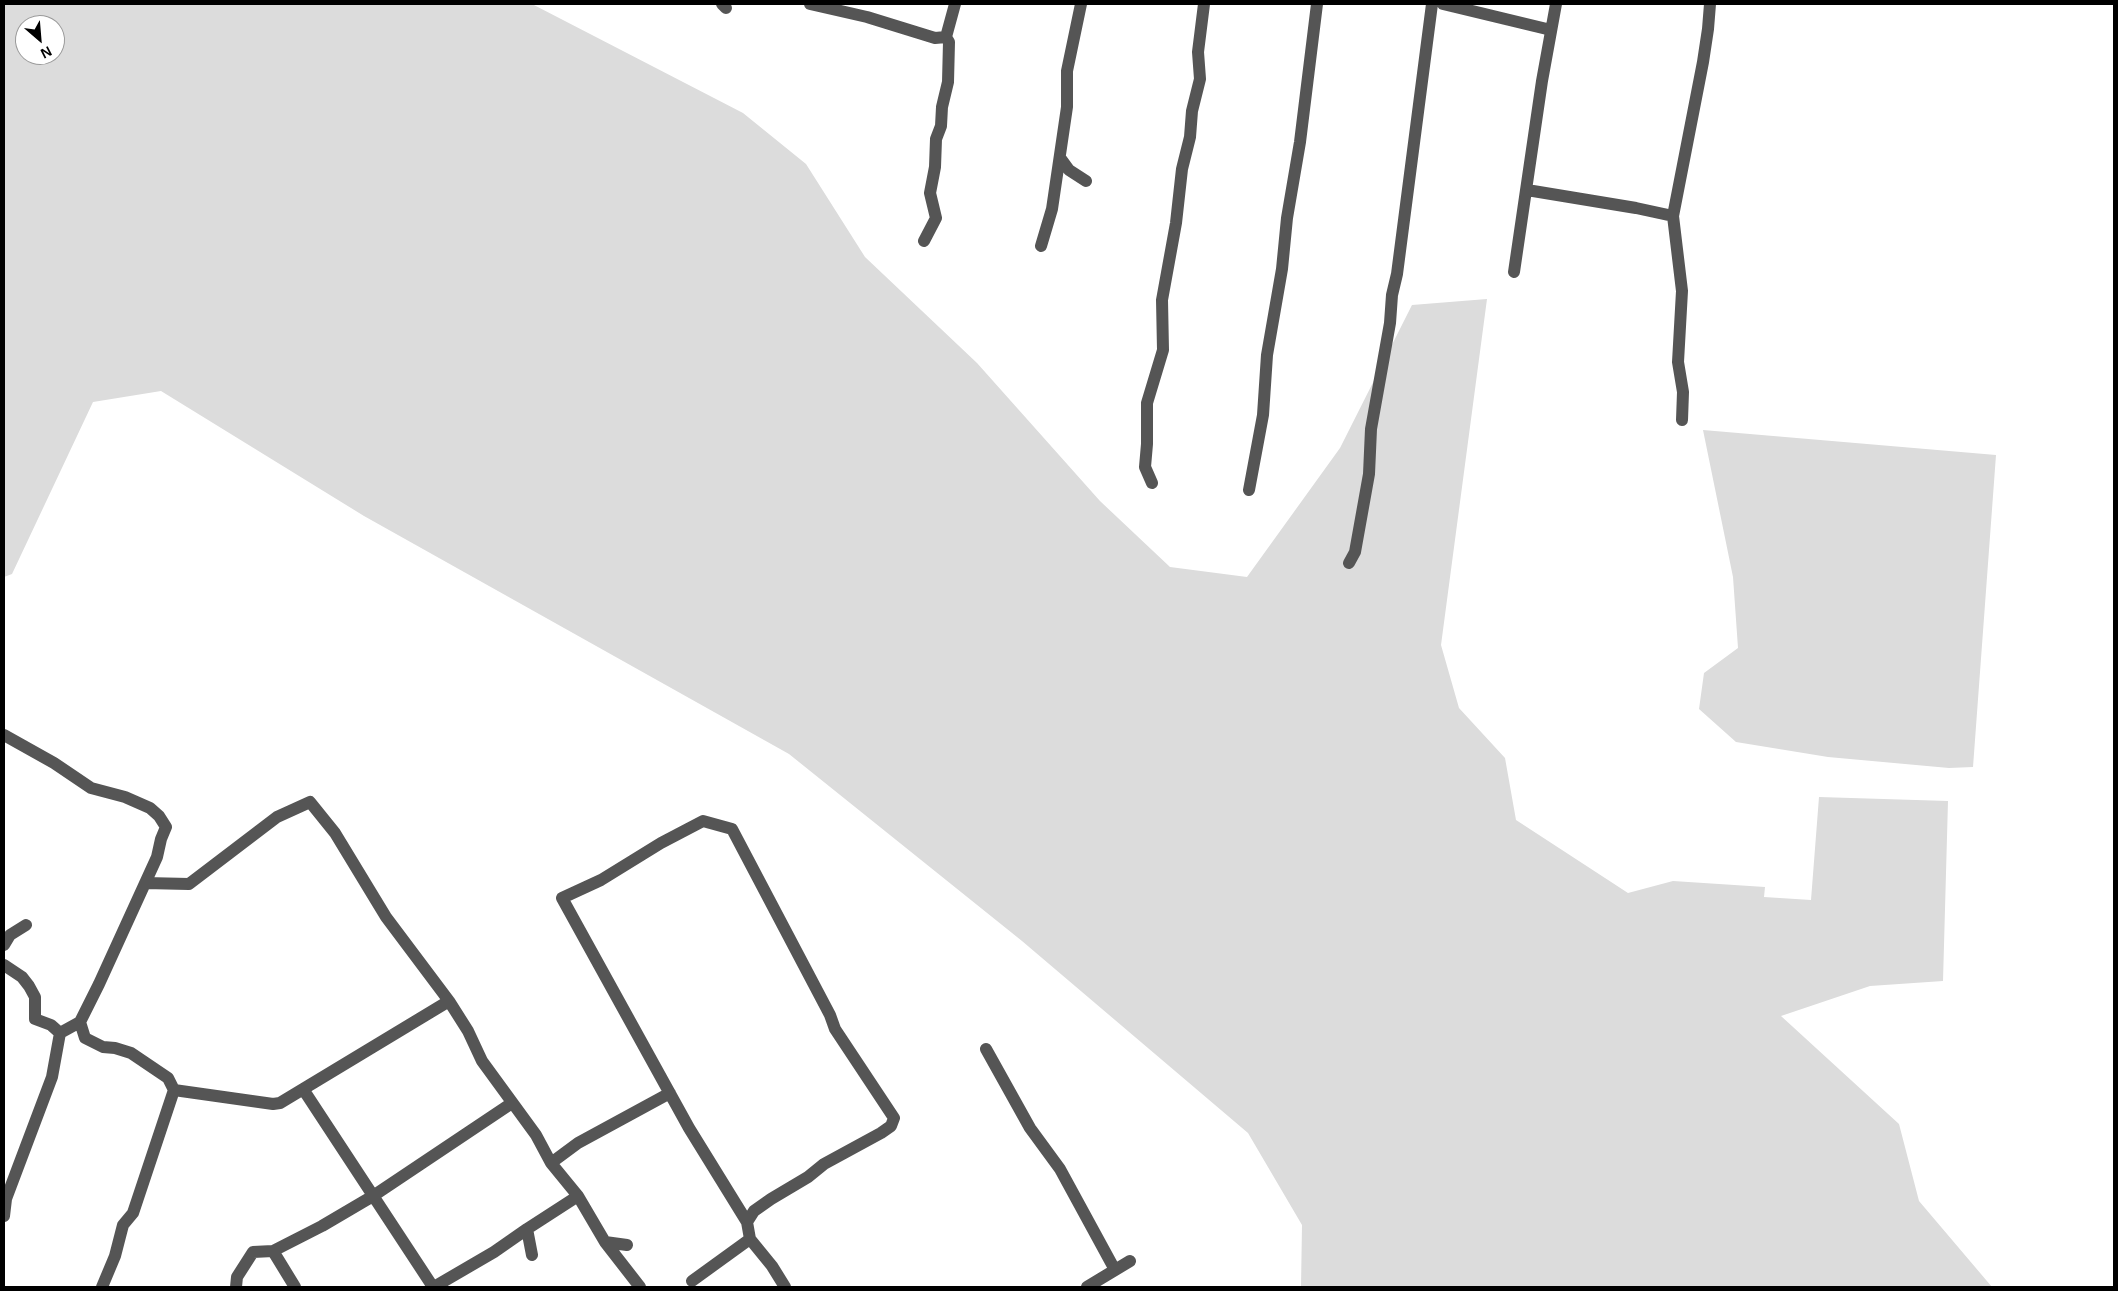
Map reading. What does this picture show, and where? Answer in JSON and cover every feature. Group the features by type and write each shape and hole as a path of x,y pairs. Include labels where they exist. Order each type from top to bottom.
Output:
{"street":[{"path":"810,4 867,17 935,38 946,37"},
{"path":"924,241 936,218 930,193 935,167 936,139 941,126 942,107 948,82 949,42 946,37 955,4"},
{"path":"1041,246 1052,209 1067,108 1067,71 1080,4"},
{"path":"1152,483 1145,467 1148,444 1148,403 1163,350 1162,300 1176,223 1182,169 1190,138 1192,111 1200,79 1198,52 1204,4"},
{"path":"1249,490 1263,415 1267,355 1282,269 1287,218 1300,142 1317,4"},
{"path":"1349,563 1355,552 1368,474 1371,429 1390,323 1392,295 1397,274 1432,4"},
{"path":"1442,4 1551,30"},
{"path":"1514,272 1556,4"},
{"path":"1682,420 1683,392 1678,362 1682,291 1673,216 1702,70 1710,4"},
{"path":"1060,159 1069,170 1086,181"},
{"path":"1527,190 1673,216"},
{"path":"4,735 54,762 91,788 125,797 150,808 160,816 166,827 157,857 80,1022 60,1033"},
{"path":"145,883 189,884 278,817 310,802 335,833 386,917 449,1001 468,1031 482,1062 536,1135 551,1163 578,1196 605,1242 640,1287"},
{"path":"748,1222 754,1211 770,1199 808,1177 824,1164 881,1133 891,1126 894,1118 835,1029 830,1015 732,829 703,820 601,880 562,898 689,1128 748,1222 750,1239 772,1266 785,1287"},
{"path":"4,945 10,935 26,925"},
{"path":"4,965 22,977 29,986 34,998 35,1019 51,1025 60,1033"},
{"path":"174,1090 273,1104 280,1103 449,1001"},
{"path":"80,1022 85,1038 103,1047 115,1048 131,1053 168,1078 174,1090 133,1213 123,1225 115,1256 102,1287"},
{"path":"4,1216 6,1198 52,1076 60,1033"},
{"path":"986,1049 1030,1128 1060,1169 1115,1270"},
{"path":"303,1089 433,1287 494,1252 578,1196"},
{"path":"551,1163 578,1143 670,1093"},
{"path":"236,1287 237,1277 253,1252 273,1251 322,1226 373,1196 512,1103"},
{"path":"527,1229 532,1256"},
{"path":"692,1281 750,1239"},
{"path":"605,1242 627,1245"},
{"path":"273,1251 294,1287"},
{"path":"1087,1287 1130,1261"}],"shaded area":[{"path":"4,4 532,4 743,113 806,164 865,257 977,363 1100,501 1170,567 1247,577 1340,448 1412,305 1487,299 1441,645 1459,708 1505,758 1516,820 1628,893 1673,881 1765,887 1764,897 1811,900 1819,797 1948,801 1943,981 1870,986 1781,1016 1899,1124 1919,1201 1992,1287 1301,1287 1302,1225 1248,1133 1022,941 789,754 364,516 161,391 93,402 12,574 4,577"},
{"path":"1703,430 1996,455 1973,767 1949,768 1828,757 1736,742 1699,709 1704,673 1738,648 1733,577"}]}
